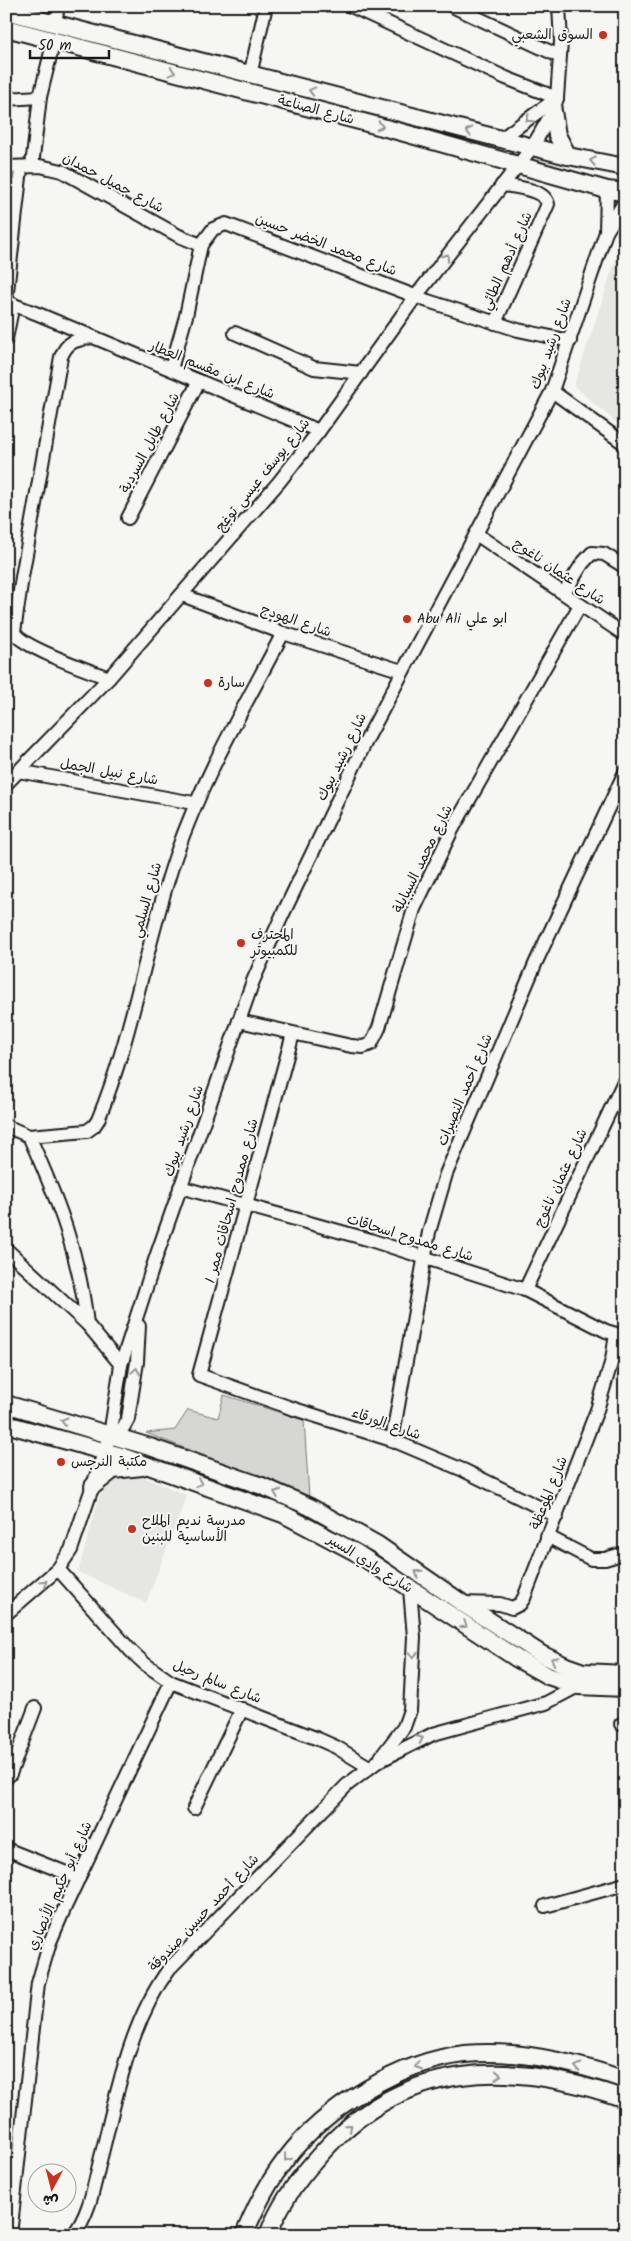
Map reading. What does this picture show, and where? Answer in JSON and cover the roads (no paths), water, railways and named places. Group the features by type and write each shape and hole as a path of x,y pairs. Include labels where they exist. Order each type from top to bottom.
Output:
{"main road":[{"name":"شارع الصناعة","path":"6,11 54,32 607,190 625,192"},
{"name":"شارع الصناعة","path":"6,28 54,32 250,75 568,156 625,167"},
{"path":"555,105 557,135 568,156"},
{"name":"شارع وادي السير","path":"6,1404 110,1435 239,1478 310,1507 378,1545 462,1603 541,1654 566,1666 580,1679 625,1688"},
{"name":"شارع وادي السير","path":"6,1424 106,1451 282,1514 355,1552 516,1658 560,1681 625,1674"},
{"path":"93,1486 113,1470 131,1467 152,1468"},
{"path":"244,2235 276,2172 300,2142 345,2104 381,2082 407,2070 447,2057 495,2054 559,2063 625,2080"},
{"path":"268,2235 283,2204 301,2177 334,2140 373,2108 422,2084 454,2076 520,2076 575,2085 625,2099"}],"street":[{"path":"6,339 8,302 26,167 58,6"},
{"path":"351,6 506,78 555,105"},
{"path":"452,6 559,56"},
{"path":"555,105 561,42 559,6"},
{"path":"250,75 265,7"},
{"path":"6,99 40,97"},
{"path":"501,139 555,105"},
{"name":"شارع يوسف عيسى توغج","path":"6,784 108,678 279,482 319,431 416,296 533,146 555,105"},
{"name":"شارع جميل حمدان","path":"6,168 49,167 62,171 180,236 201,245"},
{"name":"شارع أدهم الطائي","path":"496,323 548,204 544,197 535,192 502,185"},
{"name":"شارع رشيد بيوك","path":"606,232 607,190"},
{"name":"شارع رشيد بيوك","path":"110,1435 121,1365 180,1188 253,981 281,918 402,672 552,391 606,232 625,200"},
{"name":"شارع محمد الخضر حسين","path":"171,369 186,316 201,245 209,232 218,226 226,224 416,296 518,330 570,341"},
{"name":"شارع ابن مقسم العطار","path":"8,302 319,431"},
{"path":"235,333 314,368 361,373"},
{"path":"92,337 70,343 65,348 61,358 14,632 16,636 28,644 108,678"},
{"name":"شارع طايل السردية","path":"128,518 199,381"},
{"path":"552,391 625,444"},
{"name":"شارع عثمان ناغوج","path":"476,534 625,635"},
{"path":"564,594 582,564 592,553 604,554 625,567"},
{"name":"شارع الهودج","path":"182,595 283,633 402,672"},
{"name":"شارع محمد السبايلة","path":"239,1021 293,1034 363,1047 371,1044 376,1038 406,931 434,866 452,830 580,605"},
{"name":"شارع السلمي","path":"29,1136 87,1131 98,1120 113,1077 175,857 194,803 283,633"},
{"name":"شارع نبيل الجمل","path":"18,771 194,803"},
{"name":"شارع أحمد النصيرات","path":"392,1440 425,1257 438,1198 465,1126 536,962 625,772"},
{"name":"شارع ممدوح اسحاقات ممر 1","path":"200,1375 293,1034"},
{"name":"شارع عثمان ناغوج","path":"524,1290 625,1079"},
{"path":"6,1126 29,1136 59,1204 79,1272 87,1324"},
{"name":"شارع ممدوح اسحاقات","path":"180,1188 425,1257 524,1290 620,1334"},
{"path":"6,1249 87,1324 121,1365"},
{"name":"شارع رشيد بيوك","path":"110,1435 123,1428 128,1419 137,1362 140,1311"},
{"name":"شارع الموعظة","path":"462,1603 500,1604 512,1608 520,1604 557,1516 606,1382 620,1334"},
{"name":"شارع الورقاء","path":"200,1375 291,1408 392,1440 463,1470 557,1516"},
{"path":"6,1614 58,1570 71,1550 110,1435"},
{"path":"547,1536 591,1559 605,1559 625,1553"},
{"name":"شارع سالم رحيل","path":"58,1570 130,1651 171,1682 336,1747 373,1764"},
{"name":"شارع أحمد حسين صندوقة","path":"76,2233 89,2203 124,2066 144,2010 155,1988 183,1955 347,1785 373,1764 404,1727 410,1710 414,1637 410,1589"},
{"name":"شارع أحمد حسين صندوقة","path":"373,1764 433,1734 546,1703 580,1679"},
{"name":"شارع أبو حكيم الأنصاري","path":"10,2235 38,1983 50,1942 171,1682"},
{"path":"6,1778 10,1774 35,1708"},
{"path":"194,1808 242,1709"},
{"path":"6,1849 79,1878"},
{"path":"545,1906 625,1884"}],"place":[{"name":"السوق الشعبي","path":"603,35"},
{"name":"Abu Ali ابو علي","path":"407,619"},
{"name":"سارة","path":"208,683"},
{"name":"المحترف للكمبيوتر","path":"241,943"},
{"name":"مكتبة النرجس","path":"61,1462"},
{"name":"مدرسة نديم الملاح الأساسية للبنين","path":"132,1529"}]}
